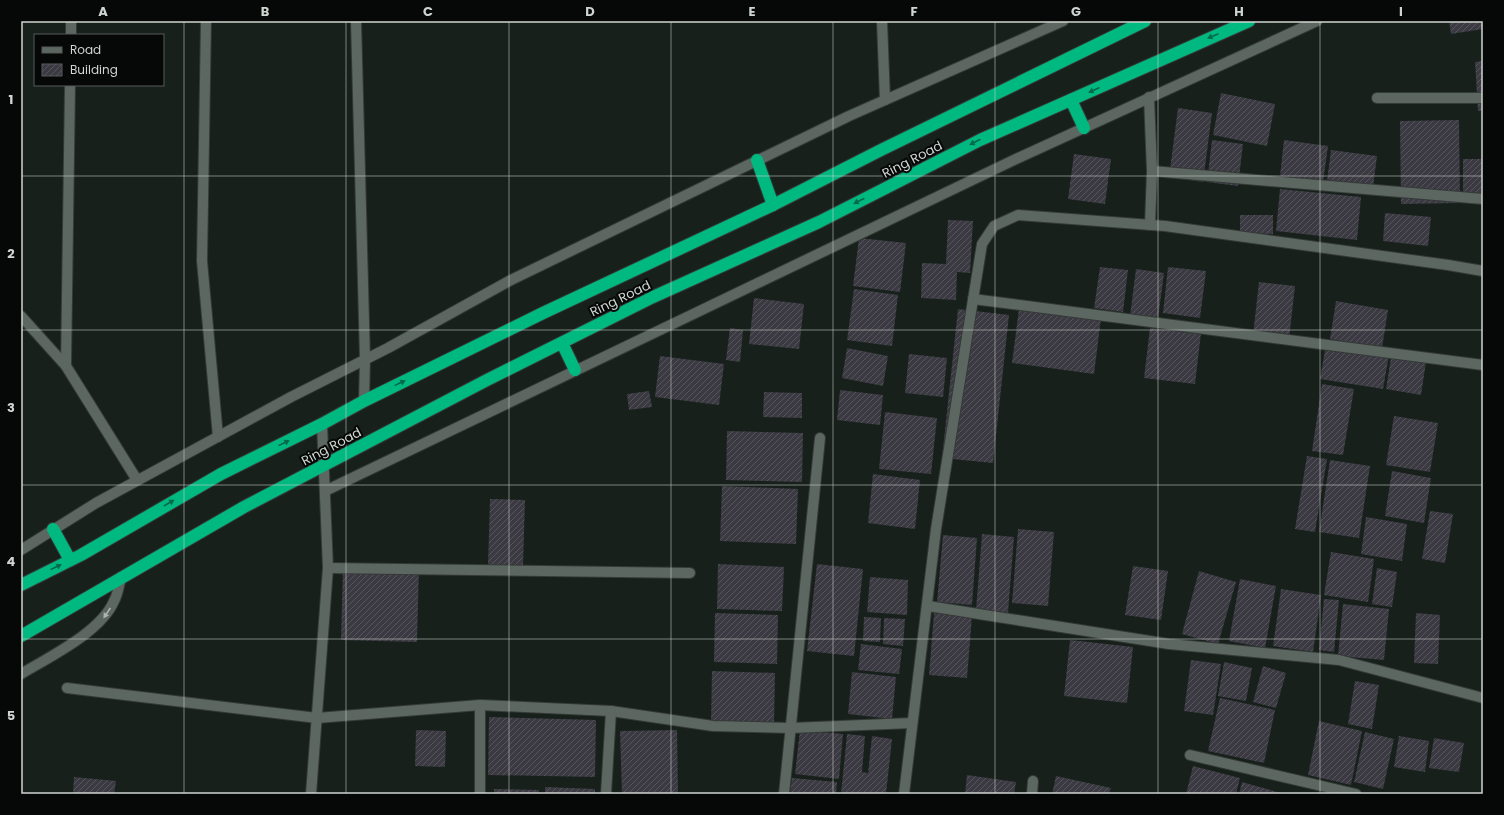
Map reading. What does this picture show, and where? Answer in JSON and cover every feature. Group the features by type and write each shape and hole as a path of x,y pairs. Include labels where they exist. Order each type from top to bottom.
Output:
{"highway":[{"name":"Ring Road","path":"21,584 81,555 221,474 322,424 364,401 543,312 773,204 1145,21"},
{"name":"Ring Road","path":"21,636 244,507 487,380 653,297 819,222 980,140 1249,21"},
{"path":"1071,100 1084,128"},
{"path":"757,160 773,204"},
{"path":"562,343 575,370"},
{"path":"53,529 70,560"}],"street":[{"path":"71,21 71,34"},
{"path":"206,21 202,261 218,437"},
{"path":"356,21 365,359 364,401"},
{"path":"882,21 885,100"},
{"path":"21,550 96,502 511,280 757,160 885,100 1063,21"},
{"path":"325,491 575,370 1149,97 1317,21"},
{"path":"66,366 70,86"},
{"path":"1149,97 1152,171 1150,225"},
{"path":"1377,98 1483,98"},
{"path":"1152,171 1483,199"},
{"path":"904,794 928,606 936,530 982,244 994,226 1018,215 1150,225 1483,271"},
{"path":"973,300 1483,365"},
{"path":"21,316 66,366 137,480"},
{"path":"311,794 328,568 322,424"},
{"path":"784,794 820,438"},
{"path":"328,568 690,573"},
{"path":"21,674 88,633 104,618 114,601 121,577"},
{"path":"928,606 1169,644 1339,660 1483,698"},
{"path":"67,688 317,718 480,705 611,711 713,726 791,728 912,723"},
{"path":"480,705 480,794"},
{"path":"606,794 611,711"},
{"path":"1190,755 1356,794"},
{"path":"1032,794 1034,781"}],"building":[{"path":"1449,21 1483,21 1483,29 1451,34"},
{"path":"1483,61 1483,110 1478,111 1475,62"},
{"path":"1221,93 1275,104 1267,146 1213,135"},
{"path":"1178,108 1212,113 1203,182 1169,177"},
{"path":"1459,120 1460,203 1401,204 1400,121"},
{"path":"1212,140 1243,144 1238,186 1207,182"},
{"path":"1284,140 1328,146 1322,190 1279,185"},
{"path":"1331,150 1377,156 1372,195 1326,189"},
{"path":"1074,154 1111,159 1105,204 1068,199"},
{"path":"1463,159 1483,159 1483,203 1463,203"},
{"path":"1280,189 1361,197 1357,240 1276,231"},
{"path":"1385,213 1431,217 1428,246 1383,241"},
{"path":"1240,215 1273,215 1273,234 1240,233"},
{"path":"948,220 973,221 970,273 957,272 956,300 921,298 922,263 946,264"},
{"path":"859,238 906,243 900,292 853,286"},
{"path":"1100,267 1128,270 1123,312 1094,308"},
{"path":"1168,267 1206,271 1200,318 1163,313"},
{"path":"1136,269 1164,273 1158,319 1130,316"},
{"path":"1259,282 1295,286 1289,339 1253,335"},
{"path":"854,289 898,295 892,346 847,340"},
{"path":"754,298 804,304 799,349 749,344"},
{"path":"1020,301 1102,311 1094,374 1012,363"},
{"path":"1336,301 1388,310 1382,348 1330,339"},
{"path":"958,309 1009,315 993,463 942,458"},
{"path":"730,328 743,330 740,362 726,360"},
{"path":"1150,328 1201,333 1195,384 1144,378"},
{"path":"1326,345 1389,355 1383,389 1320,379"},
{"path":"847,348 888,356 883,386 842,378"},
{"path":"909,354 947,358 943,397 905,393"},
{"path":"660,356 724,364 719,405 655,397"},
{"path":"1391,357 1426,362 1421,395 1386,389"},
{"path":"1322,384 1354,389 1343,455 1312,451"},
{"path":"840,390 883,395 880,425 837,420"},
{"path":"649,391 652,407 629,410 627,394"},
{"path":"764,392 802,393 802,418 763,417"},
{"path":"885,412 937,418 931,474 879,469"},
{"path":"1394,416 1438,423 1430,472 1386,465"},
{"path":"727,431 803,433 802,482 726,480"},
{"path":"1307,456 1327,459 1315,532 1295,529"},
{"path":"1330,460 1370,466 1359,538 1319,532"},
{"path":"1392,471 1431,478 1424,523 1385,516"},
{"path":"873,474 920,480 915,529 868,523"},
{"path":"722,486 798,489 796,544 720,541"},
{"path":"490,499 525,500 523,566 488,565"},
{"path":"1430,511 1453,514 1445,563 1422,559"},
{"path":"1366,517 1407,524 1402,561 1361,554"},
{"path":"1018,529 1054,532 1048,606 1012,603"},
{"path":"982,534 1014,537 1008,613 976,610"},
{"path":"943,535 977,538 972,605 937,602"},
{"path":"1331,552 1374,559 1368,602 1324,595"},
{"path":"718,564 784,567 782,611 717,609"},
{"path":"817,564 863,569 854,656 807,651"},
{"path":"343,566 419,568 417,642 341,640"},
{"path":"1133,566 1168,571 1161,620 1125,615"},
{"path":"1377,568 1397,572 1392,607 1372,604"},
{"path":"1199,571 1236,582 1218,644 1182,634"},
{"path":"870,577 908,580 907,615 867,612"},
{"path":"1240,579 1276,586 1265,648 1229,641"},
{"path":"1281,589 1321,595 1313,652 1273,646"},
{"path":"1324,599 1339,600 1334,652 1319,650"},
{"path":"1343,604 1389,609 1384,660 1338,656"},
{"path":"715,613 778,615 777,664 714,662"},
{"path":"934,613 972,616 967,678 929,675"},
{"path":"1416,613 1440,615 1438,664 1414,663"},
{"path":"864,617 881,618 880,642 863,641"},
{"path":"884,618 905,619 903,646 883,644"},
{"path":"1070,640 1133,647 1127,703 1064,696"},
{"path":"861,644 902,649 899,674 858,670"},
{"path":"1191,660 1221,664 1213,715 1184,711"},
{"path":"1224,662 1252,668 1246,701 1218,696"},
{"path":"1263,666 1286,673 1276,708 1253,702"},
{"path":"712,671 775,673 774,723 711,721"},
{"path":"852,672 896,677 892,719 848,714"},
{"path":"1355,681 1379,685 1372,729 1348,724"},
{"path":"1220,698 1275,710 1264,763 1208,751"},
{"path":"489,717 596,720 595,777 488,775"},
{"path":"1319,721 1362,731 1351,785 1308,775"},
{"path":"416,730 446,731 445,767 415,766"},
{"path":"677,730 678,794 622,794 620,731"},
{"path":"800,730 843,734 839,779 795,774"},
{"path":"1365,732 1394,739 1383,789 1354,782"},
{"path":"847,734 865,736 862,772 868,773 872,736 892,739 886,794 841,794"},
{"path":"1399,736 1429,741 1425,772 1394,767"},
{"path":"1434,738 1464,743 1459,772 1429,768"},
{"path":"1193,766 1240,778 1236,794 1186,794"},
{"path":"967,775 1016,782 1014,794 965,794"},
{"path":"1056,776 1111,788 1109,794 1052,794"},
{"path":"74,777 116,781 114,794 73,794"},
{"path":"792,778 837,782 836,794 790,794"},
{"path":"1242,782 1284,794 1239,794"},
{"path":"545,787 595,789 595,794 545,794"},
{"path":"494,789 539,790 539,794 494,794"}]}
